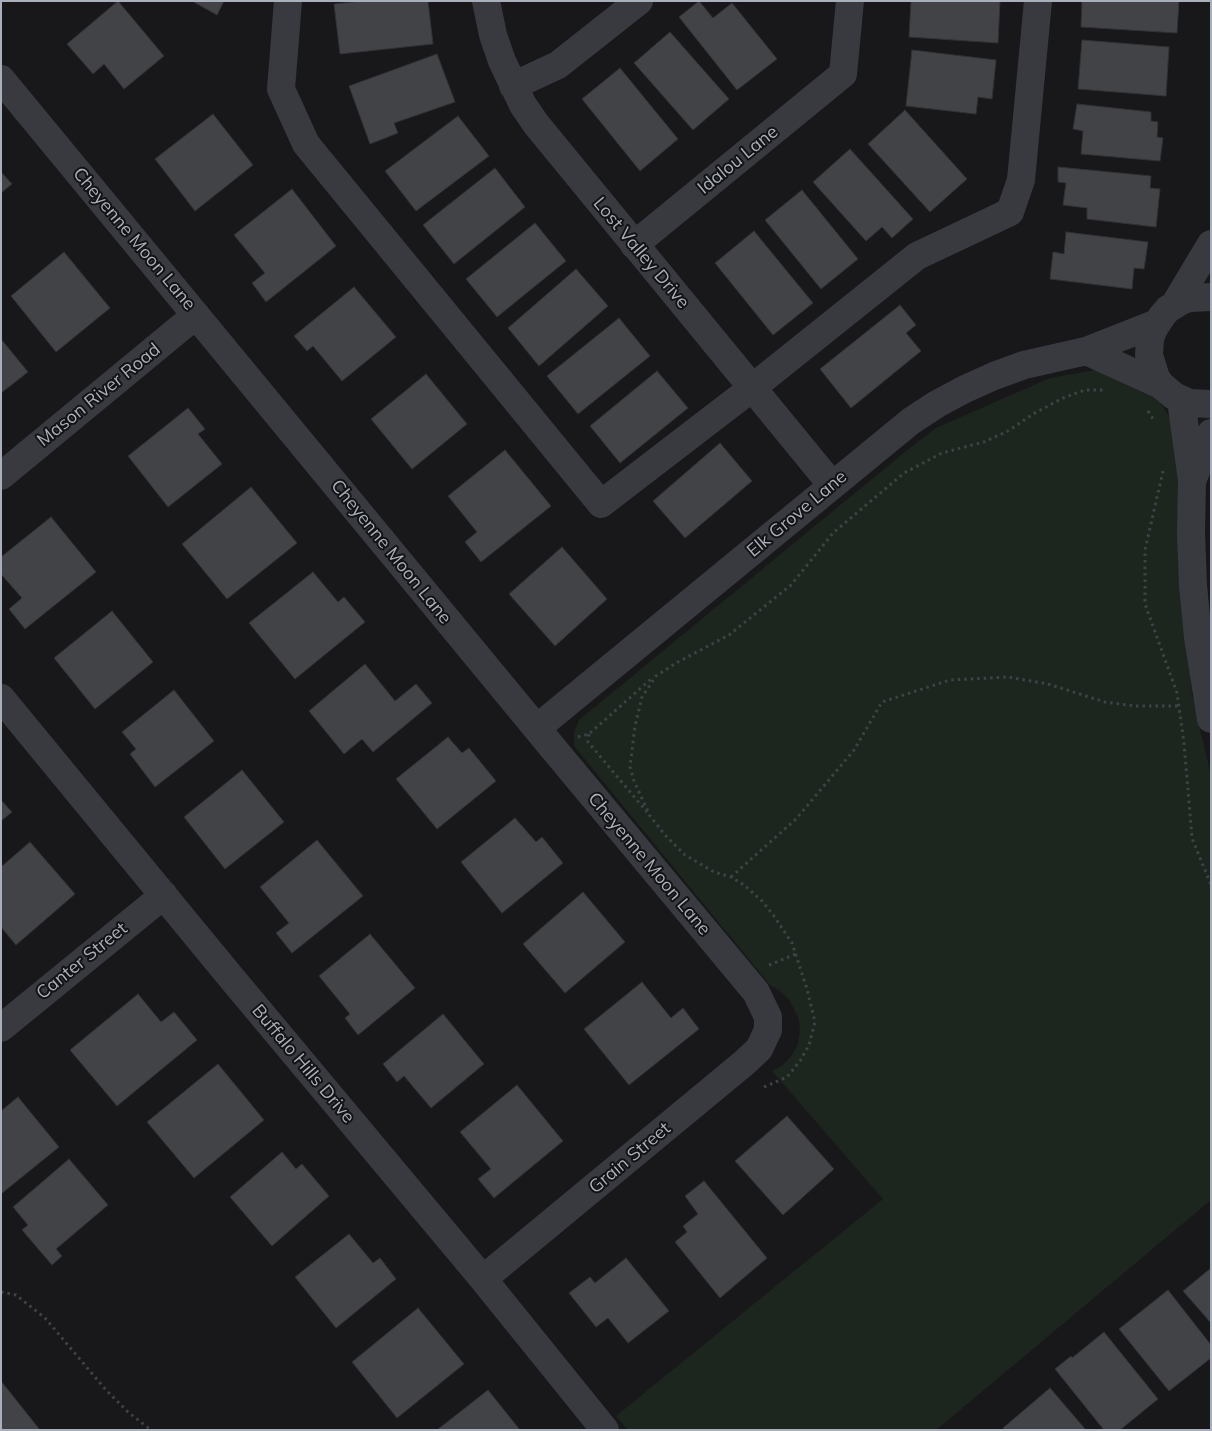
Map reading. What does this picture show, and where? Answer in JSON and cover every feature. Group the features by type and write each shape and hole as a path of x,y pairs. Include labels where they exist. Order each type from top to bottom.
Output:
{"street":[{"path":"288,1 281,89 306,144 601,504 752,388 918,256 1010,212 1021,180 1038,1"},
{"name":"Lost Valley Drive","path":"486,1 494,36 513,86 523,106 549,142 832,485"},
{"path":"513,86 558,65 639,1"},
{"name":"Idalou Lane","path":"634,245 842,74 850,1"},
{"name":"Cheyenne Moon Lane","path":"1,79 756,992 768,1018 768,1030"},
{"path":"1211,244 1150,339 1149,355 1153,371 1171,393 1192,480 1191,533 1193,585 1198,637 1211,719"},
{"name":"Elk Grove Lane","path":"536,728 911,421 965,389 1024,365 1086,351 1166,314 1191,298 1211,297"},
{"name":"Mason River Road","path":"1,476 196,315"},
{"path":"1086,351 1198,405 1211,404"},
{"path":"1192,480 1211,433"},
{"name":"Buffalo Hills Drive","path":"1,698 229,975 484,1279 605,1430"},
{"name":"Canter Street","path":"1,1028 164,894"},
{"name":"Grain Street","path":"484,1279 744,1063 759,1049 768,1030"}],"path":[{"path":"578,737 589,734 656,676 676,662 729,635 791,585 833,533 904,474 942,453 984,442 1008,431 1032,414 1063,398 1086,390 1109,390"},
{"path":"1144,407 1156,424"},
{"path":"1165,464 1145,550 1145,604 1177,693 1184,742 1192,838 1211,885"},
{"path":"650,816 630,767 635,726 642,697 656,676"},
{"path":"730,877 796,820 854,750 882,702 950,680 1008,676 1048,684 1105,702 1135,706 1178,706"},
{"path":"589,734 588,742 665,835 685,855 714,872 730,877 744,885 762,901 792,943 816,1022 810,1045 800,1062 787,1077 764,1087"},
{"path":"1,1292 16,1295 45,1318 106,1390 128,1412 151,1430"}],"shaded area":[{"path":"1095,370 1146,387 1162,405 1178,432 1178,559 1192,694 1211,776 1211,1200 936,1430 628,1430 616,1416 883,1199 772,1071 783,1065 792,1055 798,1044 799,1019 789,999 770,985 574,746 574,733 579,720 936,428 1050,378"}],"building":[{"path":"118,1 164,56 124,89 104,64 93,74 67,44"},
{"path":"192,1 224,1 217,15"},
{"path":"361,1 428,1 433,44 340,54 334,4"},
{"path":"699,1 713,18 732,3 777,59 737,90 679,17"},
{"path":"911,1 1000,1 998,43 909,37"},
{"path":"1082,1 1179,1 1177,33 1081,27"},
{"path":"670,32 729,99 693,130 634,63"},
{"path":"1082,40 1169,47 1166,96 1078,89"},
{"path":"912,50 996,60 992,99 978,97 976,114 906,106"},
{"path":"437,54 455,102 394,123 398,133 370,144 349,86"},
{"path":"620,68 678,139 640,171 582,99"},
{"path":"1077,104 1151,112 1151,121 1158,122 1157,137 1163,138 1160,161 1081,154 1083,131 1073,129"},
{"path":"905,110 967,179 930,212 868,144"},
{"path":"213,114 253,165 195,211 155,159"},
{"path":"458,116 489,156 416,211 385,171"},
{"path":"850,149 913,219 892,238 882,227 866,241 813,182"},
{"path":"1058,167 1151,176 1150,188 1160,189 1156,227 1087,219 1087,208 1063,205 1066,183 1058,182"},
{"path":"495,168 525,207 454,264 423,225"},
{"path":"1,172 12,184 1,193"},
{"path":"292,189 336,246 266,302 252,283 265,273 234,235"},
{"path":"802,190 858,259 821,289 765,220"},
{"path":"535,223 566,261 497,317 466,279"},
{"path":"754,231 813,303 773,335 715,263"},
{"path":"1066,232 1148,242 1144,269 1134,268 1132,289 1050,279 1053,252 1064,254"},
{"path":"64,252 110,308 56,352 11,296"},
{"path":"576,269 608,306 539,366 508,328"},
{"path":"354,287 396,337 342,381 313,346 307,351 294,336"},
{"path":"900,305 916,325 906,333 921,351 851,408 820,369"},
{"path":"619,318 650,356 578,414 547,376"},
{"path":"1,339 28,372 1,393"},
{"path":"657,371 688,408 620,463 590,426"},
{"path":"426,374 467,424 412,469 371,419"},
{"path":"188,408 205,429 198,434 222,464 168,507 128,456"},
{"path":"720,443 752,481 685,538 653,501"},
{"path":"505,450 551,506 481,562 465,542 477,532 448,496"},
{"path":"251,487 297,543 227,599 182,544"},
{"path":"51,517 96,572 25,629 9,609 22,598 1,574 1,557"},
{"path":"562,547 607,599 555,646 509,594"},
{"path":"313,572 338,602 344,597 365,622 295,679 249,623"},
{"path":"112,611 153,662 95,709 54,658"},
{"path":"365,664 395,701 416,684 432,703 373,752 362,739 344,754 309,711"},
{"path":"174,690 214,741 155,787 130,754 136,749 122,732"},
{"path":"448,737 462,753 469,748 496,781 437,829 396,779"},
{"path":"242,770 284,822 225,869 184,817"},
{"path":"1,800 12,812 1,821"},
{"path":"515,818 536,842 542,837 563,863 502,913 461,862"},
{"path":"317,840 363,896 292,953 276,933 289,923 260,887"},
{"path":"30,842 75,894 16,945 1,927 1,867"},
{"path":"583,892 625,942 565,993 523,944"},
{"path":"370,934 415,988 358,1035 345,1018 350,1014 319,976"},
{"path":"642,982 671,1018 683,1008 699,1029 629,1085 584,1029"},
{"path":"138,994 161,1022 174,1012 197,1040 117,1106 70,1050"},
{"path":"443,1014 484,1064 431,1108 404,1076 397,1082 383,1064"},
{"path":"218,1064 264,1120 194,1178 147,1122"},
{"path":"517,1085 563,1141 494,1198 478,1179 491,1169 460,1132"},
{"path":"18,1097 59,1147 1,1194 1,1111"},
{"path":"787,1116 834,1169 783,1215 735,1161"},
{"path":"282,1152 296,1169 302,1164 329,1196 272,1246 230,1197"},
{"path":"69,1159 108,1205 56,1249 62,1256 52,1265 22,1230 28,1225 13,1207"},
{"path":"704,1181 767,1258 720,1298 675,1242 687,1232 683,1226 698,1214 685,1196"},
{"path":"349,1234 373,1263 380,1258 396,1279 336,1328 295,1277"},
{"path":"626,1258 669,1311 628,1343 608,1318 596,1327 569,1293 590,1277 595,1283"},
{"path":"1211,1268 1211,1323 1183,1291"},
{"path":"1168,1290 1211,1345 1211,1358 1169,1391 1119,1329"},
{"path":"418,1308 464,1364 397,1418 352,1362"},
{"path":"1104,1332 1158,1399 1120,1430 1104,1430 1055,1369"},
{"path":"1,1381 40,1430 1,1430"},
{"path":"1050,1388 1086,1430 1005,1430 1003,1428"},
{"path":"488,1390 520,1430 437,1430"}]}
